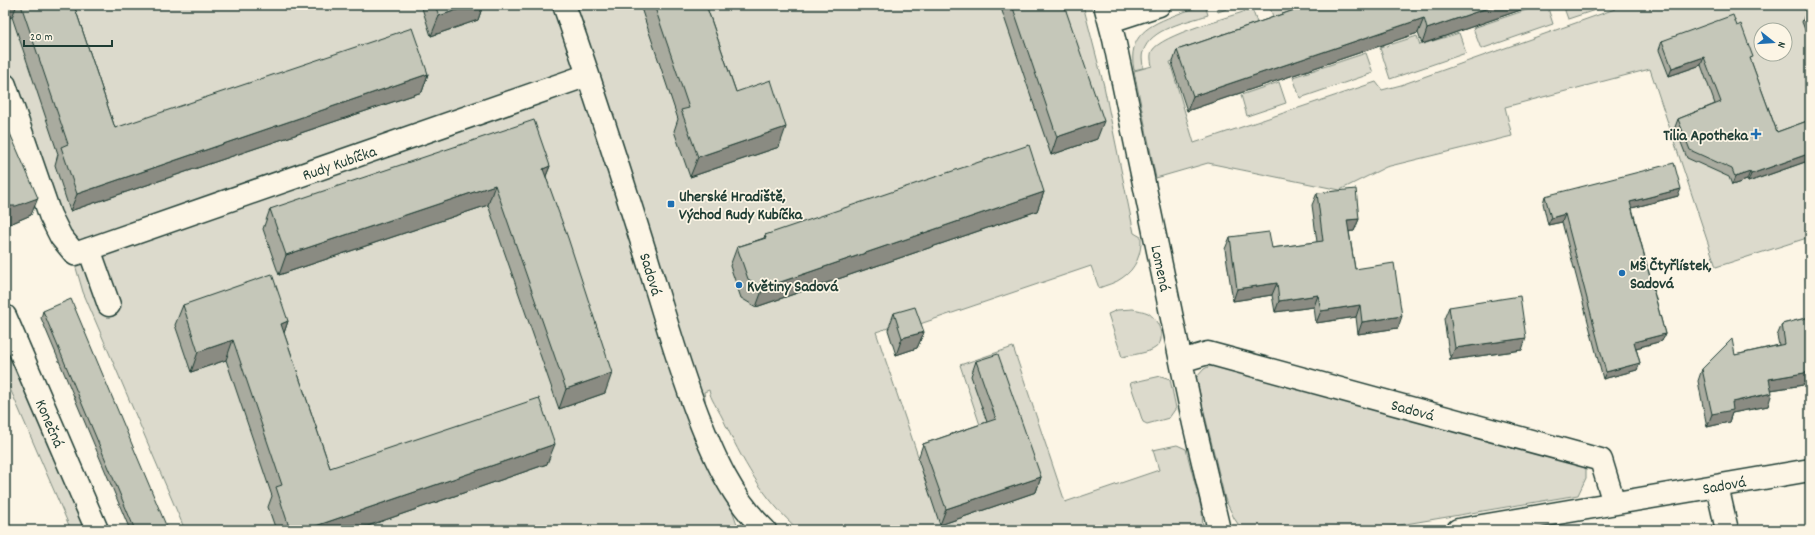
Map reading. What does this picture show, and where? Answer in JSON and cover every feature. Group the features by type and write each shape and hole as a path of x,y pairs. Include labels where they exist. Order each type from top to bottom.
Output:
{"street":[{"name":"Sadová","path":"564,5 686,383 703,429 713,454 726,478 739,499 765,530"},
{"path":"1107,13 1159,5"},
{"name":"Lomená","path":"1107,13 1194,424 1219,530"},
{"name":"Rudy Kubíčka","path":"5,84 50,216 61,237 75,254 588,76"},
{"path":"89,249 109,305"},
{"name":"Konečná","path":"5,316 97,530"},
{"name":"Sadová","path":"1181,361 1208,353 1601,460 1614,503"},
{"name":"Sadová","path":"1458,530 1810,470"},
{"path":"1717,486 1727,530"}],"shaded area":[{"path":"5,5 1083,5 1104,86 1134,233 1141,237 1139,255 1131,270 1120,280 1099,288 1091,266 911,327 888,328 876,332 918,456 983,434 960,365 1013,347 1065,502 1159,470 1153,450 1177,445 1186,449 1202,511 1203,530 799,530 786,518 754,478 712,400 709,390 704,392 713,454 739,530 185,530 83,292 60,213 5,73"},
{"path":"1205,5 1208,15 1170,27 1153,37 1143,52 1143,68 1134,70 1134,48 1142,33 1149,27 1167,18"},
{"path":"1216,5 1238,5 1218,12"},
{"path":"1269,5 1344,5 1277,28"},
{"path":"1541,5 1547,5 1553,24 1481,49 1473,28"},
{"path":"1563,5 1606,5 1607,6 1568,19"},
{"path":"1614,5 1810,5 1810,237 1716,267 1650,69 1505,107 1512,136 1386,167 1340,190 1208,163 1156,178 1134,71 1152,66 1152,51 1168,39 1198,27 1252,9 1261,33 1170,62 1194,143 1376,82 1382,90 1401,85 1615,9"},
{"path":"1459,33 1466,53 1390,79 1380,48 1417,36 1420,45"},
{"path":"1366,53 1373,73 1300,98 1293,77"},
{"path":"1279,82 1286,103 1247,116 1241,95"},
{"path":"1133,309 1146,312 1152,316 1160,330 1161,340 1152,350 1122,357 1108,314 1117,310"},
{"path":"5,331 89,530 71,530 5,377"},
{"path":"1210,366 1217,366 1579,464 1586,469 1586,478 1578,495 1370,530 1242,530 1234,518 1225,499 1196,378 1204,369"},
{"path":"1161,376 1170,379 1176,408 1169,418 1147,424 1143,422 1130,383"}],"building":[{"path":"21,5 74,5 115,128 412,28 428,74 77,194 61,147 68,144"},
{"path":"435,5 471,5 439,16"},
{"path":"654,5 706,5 736,92 771,80 786,127 698,157 681,110 689,108"},
{"path":"1012,5 1064,5 1104,121 1057,137"},
{"path":"1309,5 1496,5 1427,29 1424,18 1193,96 1177,50"},
{"path":"1810,8 1810,18 1807,9"},
{"path":"1733,15 1737,26 1741,24 1753,57 1750,58 1777,132 1810,120 1810,159 1808,154 1751,174 1750,172 1735,177 1732,169 1690,150 1678,119 1721,102 1704,57 1672,68 1662,41"},
{"path":"534,120 550,166 543,169 568,238 612,373 566,389 495,185 286,255 270,209"},
{"path":"5,122 38,198 16,206 7,206 5,202"},
{"path":"1029,145 1044,192 763,288 748,279 737,247 766,238 765,235"},
{"path":"1674,163 1681,189 1630,202 1665,334 1634,342 1640,363 1606,372 1565,214 1551,218 1545,196"},
{"path":"1356,189 1359,219 1347,220 1355,269 1394,263 1402,316 1362,322 1360,305 1321,311 1318,295 1279,301 1277,283 1237,289 1230,237 1269,232 1272,248 1323,241 1317,193"},
{"path":"272,274 288,321 281,324 330,468 539,398 555,444 304,530 290,530 276,487 282,485 233,340 198,352 183,305"},
{"path":"1520,296 1526,338 1455,348 1449,307"},
{"path":"71,299 168,530 135,530 43,311"},
{"path":"915,307 924,332 902,338 894,313"},
{"path":"1810,317 1810,372 1769,379 1772,393 1732,402 1733,410 1712,414 1702,369 1732,339 1735,355 1785,344 1782,324"},
{"path":"998,354 1041,477 946,509 923,444 996,419 976,361"}],"place":[{"name":"Tilia Apotheka","path":"1756,134"},
{"name":"Uherské Hradiště, Východ Rudy Kubíčka","path":"671,204"},
{"name":"MŠ Čtyřlístek, Sadová","path":"1622,273"},
{"name":"Květiny Sadová","path":"739,285"}]}
